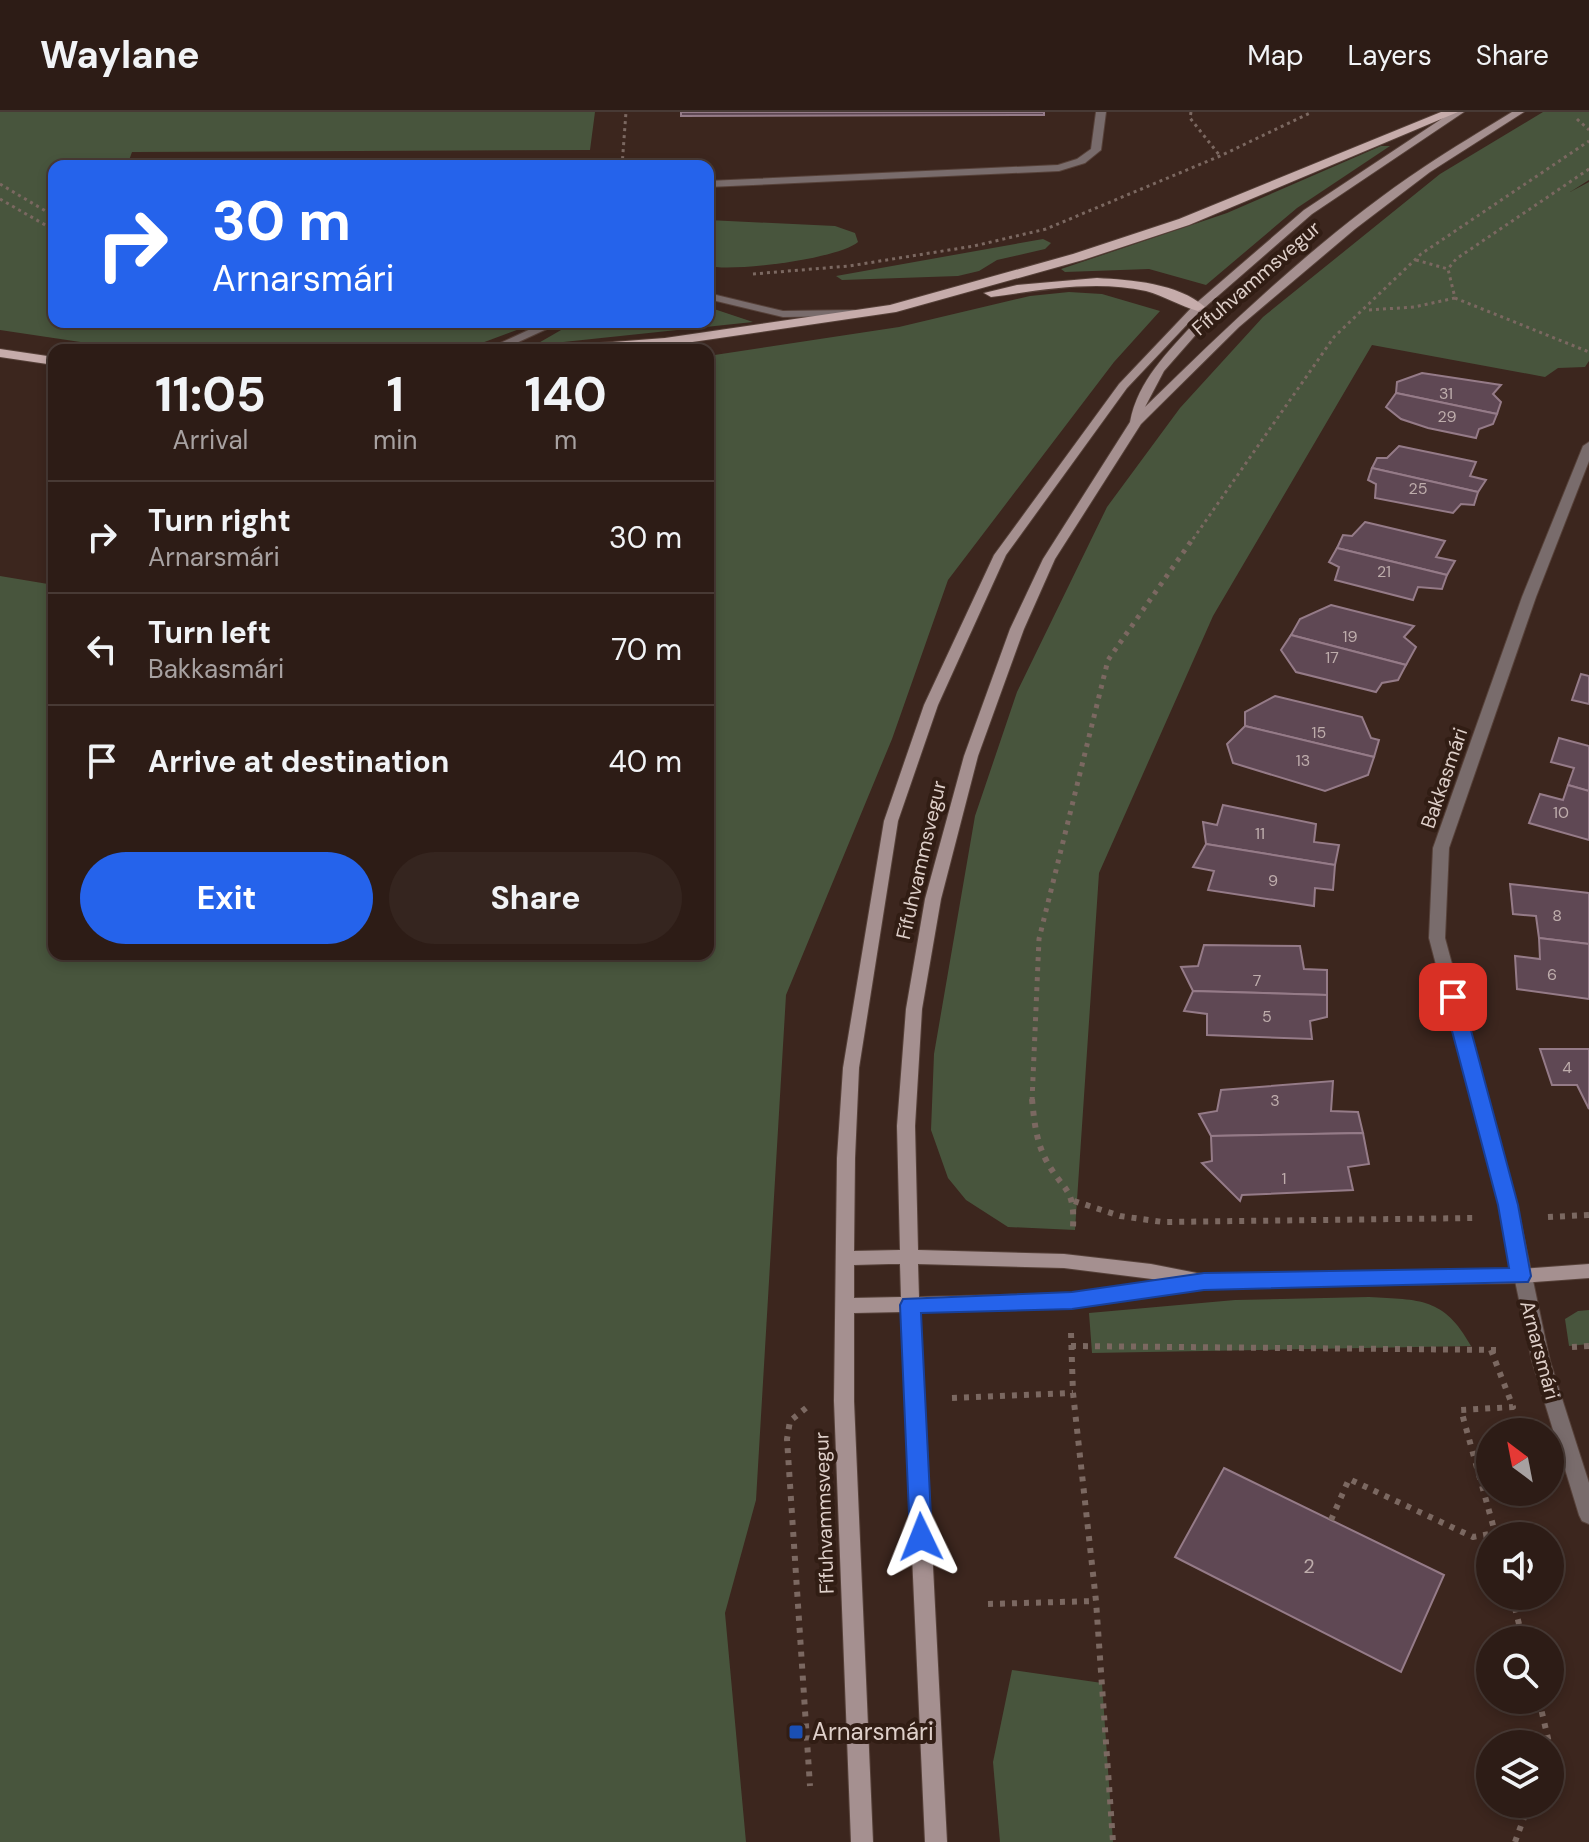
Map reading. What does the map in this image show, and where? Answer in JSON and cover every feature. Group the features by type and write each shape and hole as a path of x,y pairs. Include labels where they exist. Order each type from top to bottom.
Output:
{"main road":[{"path":"891,309 1049,265 1184,222 1452,112"},
{"name":"Fífuhvammsvegur","path":"862,1842 844,1401 851,1068 891,821 931,705 1000,555 1123,386 1198,307 1308,212 1459,112"},
{"name":"Fífuhvammsvegur","path":"936,1842 910,1305 906,1126 914,1009 933,899 971,756 1017,629 1049,559 1136,422 1235,325 1351,227 1426,170 1519,112"},
{"path":"639,344 872,313 1058,283 1101,282 1161,289 1198,307 1203,314 1201,322 1145,388 1137,405 1136,422"},
{"path":"0,353 48,360"},
{"path":"845,1258 1019,1256 1136,1267 1204,1281"},
{"name":"Arnarsmári","path":"845,1306 1072,1300 1204,1281 1520,1276 1589,1271"}],"street":[{"path":"714,184 1059,168 1081,161 1096,150 1101,112"},
{"path":"714,297 783,314 872,313"},
{"path":"505,344 542,328"},
{"name":"Bakkasmári","path":"1520,1276 1510,1218 1437,938 1441,848 1529,597 1589,446"},
{"name":"Arnarsmári","path":"1520,1276 1538,1349 1589,1515"}],"path":[{"path":"622,160 626,112"},
{"path":"1191,112 1190,118 1220,156"},
{"path":"744,275 849,266 974,246 1046,229 1220,156 1312,112"},
{"path":"1577,119 1589,130"},
{"path":"1073,1232 1074,1201 1046,1160 1036,1134 1030,1086 1039,939 1108,660 1334,337 1416,260 1589,141"},
{"path":"1448,269 1456,259 1589,169"},
{"path":"0,184 48,212"},
{"path":"0,199 48,227"},
{"path":"1416,260 1448,269"},
{"path":"1448,269 1455,298"},
{"path":"1366,310 1414,307 1455,298 1589,352"},
{"path":"1074,1201 1120,1216 1163,1222 1589,1215"},
{"path":"1071,1319 1073,1393 1096,1601 1113,1842"},
{"path":"1071,1346 1491,1350 1589,1346"},
{"path":"1491,1350 1513,1407 1461,1410 1492,1522"},
{"path":"947,1398 1073,1393"},
{"path":"810,1786 787,1439 790,1421 818,1403"},
{"path":"1331,1520 1349,1479 1476,1537"},
{"path":"988,1604 1096,1601"},
{"path":"1515,1842 1524,1818"}],"green space":[{"path":"0,112 595,112 590,150 132,152 129,160 48,160 48,328 522,328 479,344 94,344 0,330"},
{"path":"1543,112 1589,112 1589,180 1570,192 1589,182 1589,361 1585,367 1558,368 1545,377 1372,345 1213,616 1099,873 1075,1230 1008,1227 966,1200 948,1178 931,1130 934,1054 975,816 1017,692 1107,507 1180,408 1263,317 1440,174"},
{"path":"1381,146 1390,146 1297,208 1206,285 1149,269 1065,272 1061,269 1227,213"},
{"path":"714,220 835,226 855,233 858,242 809,259 714,266"},
{"path":"1043,239 1051,243 1045,249 997,260 979,271 958,276 842,280 836,276"},
{"path":"1069,292 1102,294 1160,311 1114,362 948,580 892,739 786,995 756,1500 725,1613 746,1842 0,1842 0,576 48,584 48,960 714,960 714,355 899,327 1030,296"},
{"path":"714,309 753,322 714,326"},
{"path":"565,328 696,328 544,344 537,344"},
{"path":"1369,1297 1429,1304 1451,1318 1471,1346 1092,1353 1089,1313 1235,1300"},
{"path":"1589,1310 1589,1344 1569,1346 1565,1319 1578,1311"},
{"path":"1012,1670 1102,1683 1113,1842 1000,1842 993,1762"}],"building":[{"path":"681,112 1044,112 1044,115 681,116"},
{"path":"1422,373 1501,385 1493,394 1501,402 1497,414 1396,393 1397,382"},
{"path":"1396,393 1497,414 1493,424 1479,429 1476,438 1401,419 1386,407"},
{"path":"1399,446 1476,462 1470,476 1486,480 1478,492 1372,468 1377,458 1387,458"},
{"path":"1372,468 1478,492 1474,505 1461,504 1453,513 1375,498 1376,484 1368,480"},
{"path":"1365,522 1445,541 1436,557 1455,561 1447,575 1337,548 1343,535 1352,536"},
{"path":"1337,548 1447,575 1442,589 1418,587 1413,600 1335,580 1339,567 1329,562"},
{"path":"1331,605 1414,626 1404,637 1416,647 1406,665 1291,635 1300,619"},
{"path":"1291,635 1406,665 1398,680 1382,683 1376,692 1296,672 1281,650"},
{"path":"1581,674 1589,676 1589,704 1572,700"},
{"path":"1275,696 1362,717 1371,738 1379,740 1374,757 1245,726 1245,712"},
{"path":"1245,726 1374,757 1368,775 1325,791 1233,763 1227,744"},
{"path":"1559,738 1589,746 1589,791 1568,785 1574,768 1551,762"},
{"path":"1568,785 1589,791 1589,840 1529,823 1540,794 1563,800"},
{"path":"1223,805 1316,824 1314,842 1339,845 1335,865 1206,844 1203,822 1217,825"},
{"path":"1206,844 1335,865 1333,890 1315,888 1314,906 1208,890 1214,871 1193,867"},
{"path":"1510,884 1589,893 1589,944 1539,938 1536,916 1513,914"},
{"path":"1539,938 1589,944 1589,999 1517,989 1515,956 1540,959"},
{"path":"1204,945 1300,946 1304,969 1327,970 1327,995 1193,991 1181,967 1198,966"},
{"path":"1193,991 1327,995 1327,1017 1310,1021 1312,1039 1207,1035 1207,1014 1184,1011"},
{"path":"1540,1049 1589,1049 1589,1109 1577,1085 1552,1085"},
{"path":"1333,1081 1331,1111 1358,1112 1363,1133 1211,1136 1199,1114 1217,1111 1221,1090"},
{"path":"1363,1133 1369,1164 1348,1167 1353,1190 1242,1195 1240,1201 1202,1163 1212,1161 1211,1136"},
{"path":"1224,1468 1444,1575 1401,1672 1175,1557"}],"place":[{"name":"Arnarsmári","path":"796,1732"}],"route":[{"path":"921,1537 910,1305 1072,1300 1204,1281 1520,1276 1508,1205 1453,997"}]}
